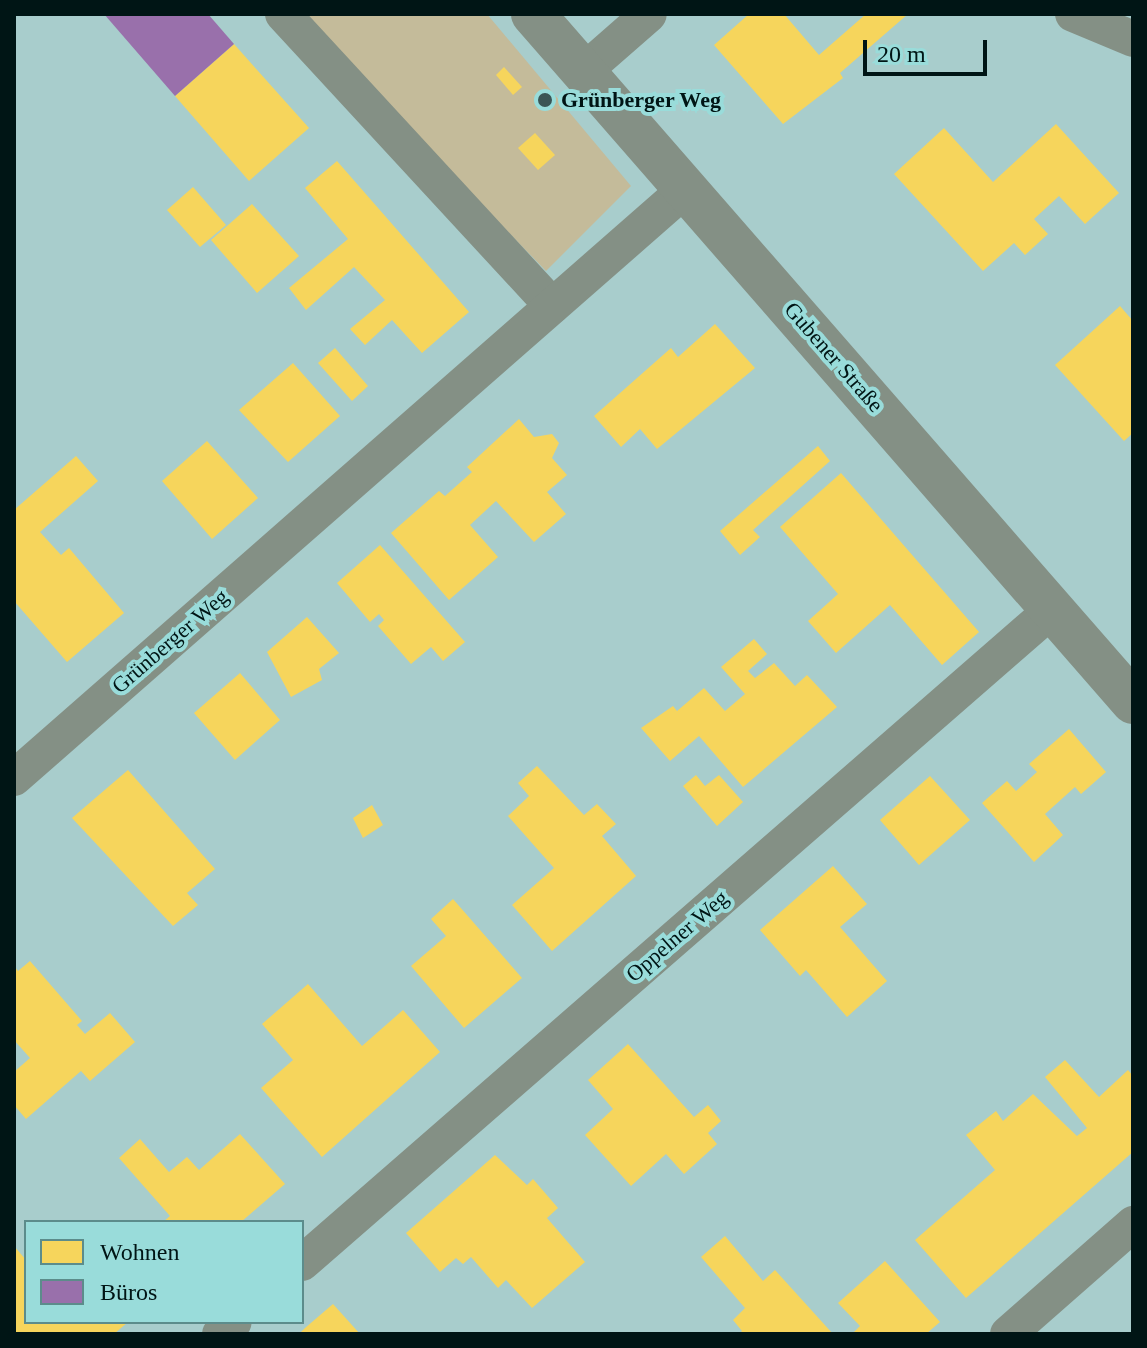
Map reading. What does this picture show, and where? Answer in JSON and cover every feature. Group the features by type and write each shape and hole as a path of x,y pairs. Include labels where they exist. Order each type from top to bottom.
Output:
{"street":[{"path":"283,14 552,306"},
{"name":"Gubener Straße","path":"533,14 1133,702"},
{"path":"584,71 649,14"},
{"path":"1073,14 1133,39"},
{"name":"Grünberger Weg","path":"14,778 687,188"},
{"name":"Oppelner Weg","path":"304,1261 1052,610"},
{"path":"1008,1334 1133,1224"}],"shaded area":[{"path":"296,14 487,14 631,186 546,271"}],"building: Wohnen":[{"path":"749,14 784,14 819,55 866,14 908,14 840,73 843,78 783,124 714,45"},
{"path":"234,44 309,128 249,181 175,96"},
{"path":"504,67 522,87 513,95 496,75"},
{"path":"1056,124 1119,193 1085,224 1059,196 1034,219 1048,234 1025,255 1014,243 983,271 894,174 944,128 993,182"},
{"path":"535,133 555,155 538,170 518,148"},
{"path":"337,161 469,312 422,353 392,320 365,345 350,329 385,300 354,267 306,310 289,288 348,239 305,188"},
{"path":"193,187 226,225 200,247 167,210"},
{"path":"252,204 299,256 257,293 211,240"},
{"path":"1120,306 1133,321 1133,433 1124,441 1055,365"},
{"path":"715,324 755,368 657,449 640,429 621,447 594,416 671,348 678,357"},
{"path":"335,348 368,386 352,401 318,363"},
{"path":"293,363 340,416 288,462 239,410"},
{"path":"519,419 534,437 552,434 559,443 552,458 567,475 547,492 566,514 534,542 496,501 470,525 498,557 449,600 391,533 439,491 445,496 472,472 467,467"},
{"path":"207,441 258,498 212,539 162,481"},
{"path":"818,446 830,461 753,530 760,537 740,555 720,531"},
{"path":"76,456 98,481 40,532 61,555 69,548 124,613 67,662 14,601 14,510"},
{"path":"841,473 979,632 942,665 890,605 836,653 808,621 838,594 780,527"},
{"path":"380,545 465,642 443,661 431,647 411,664 378,626 384,620 379,614 370,622 337,583"},
{"path":"307,617 339,653 319,669 322,680 291,697 267,652"},
{"path":"754,639 767,654 748,671 755,678 774,663 795,686 807,675 837,707 743,787 699,736 670,761 641,728 673,706 677,711 704,688 725,711 745,694 721,667"},
{"path":"240,673 280,720 235,760 194,713"},
{"path":"1069,729 1106,772 1081,794 1075,787 1045,814 1063,835 1034,862 982,803 1007,781 1016,791 1037,772 1029,764"},
{"path":"537,766 584,815 597,804 616,824 602,836 636,876 552,951 512,905 554,868 508,816 529,796 518,783"},
{"path":"128,770 215,869 187,893 198,905 173,926 72,818"},
{"path":"696,775 705,786 719,775 743,802 717,826 683,786"},
{"path":"930,776 970,820 919,865 880,820"},
{"path":"372,805 383,825 363,838 353,818"},
{"path":"833,866 867,904 840,927 887,981 847,1017 806,970 800,976 760,930"},
{"path":"453,899 522,978 464,1028 411,966 446,936 431,919"},
{"path":"30,961 82,1021 77,1025 85,1034 110,1013 135,1042 90,1081 81,1071 26,1119 14,1105 14,1072 30,1058 14,1040 14,966 18,971"},
{"path":"308,984 362,1046 403,1010 440,1052 322,1157 261,1088 293,1060 262,1024"},
{"path":"628,1044 694,1117 708,1105 721,1121 708,1133 717,1144 684,1174 666,1154 631,1186 585,1135 613,1109 588,1080"},
{"path":"1065,1060 1099,1097 1128,1070 1133,1076 1133,1152 966,1298 915,1240 995,1170 966,1135 996,1111 1003,1121 1033,1094 1077,1136 1087,1128 1045,1077"},
{"path":"240,1134 285,1184 243,1220 165,1220 170,1216 119,1158 140,1139 169,1172 187,1157 199,1170"},
{"path":"495,1155 527,1185 533,1179 558,1208 547,1218 585,1262 532,1308 506,1280 498,1288 471,1257 463,1264 456,1258 440,1272 406,1233"},
{"path":"725,1236 763,1281 775,1270 833,1334 739,1334 742,1331 733,1320 745,1308 701,1257"},
{"path":"14,1246 24,1258 24,1324 126,1324 114,1334 14,1334"},
{"path":"885,1261 940,1322 926,1334 852,1334 860,1326 838,1303"},
{"path":"333,1304 360,1334 299,1334 305,1328"}],"building: Büros":[{"path":"104,14 208,14 234,44 175,96"}],"place":[{"name":"Grünberger Weg","path":"545,100"}]}
